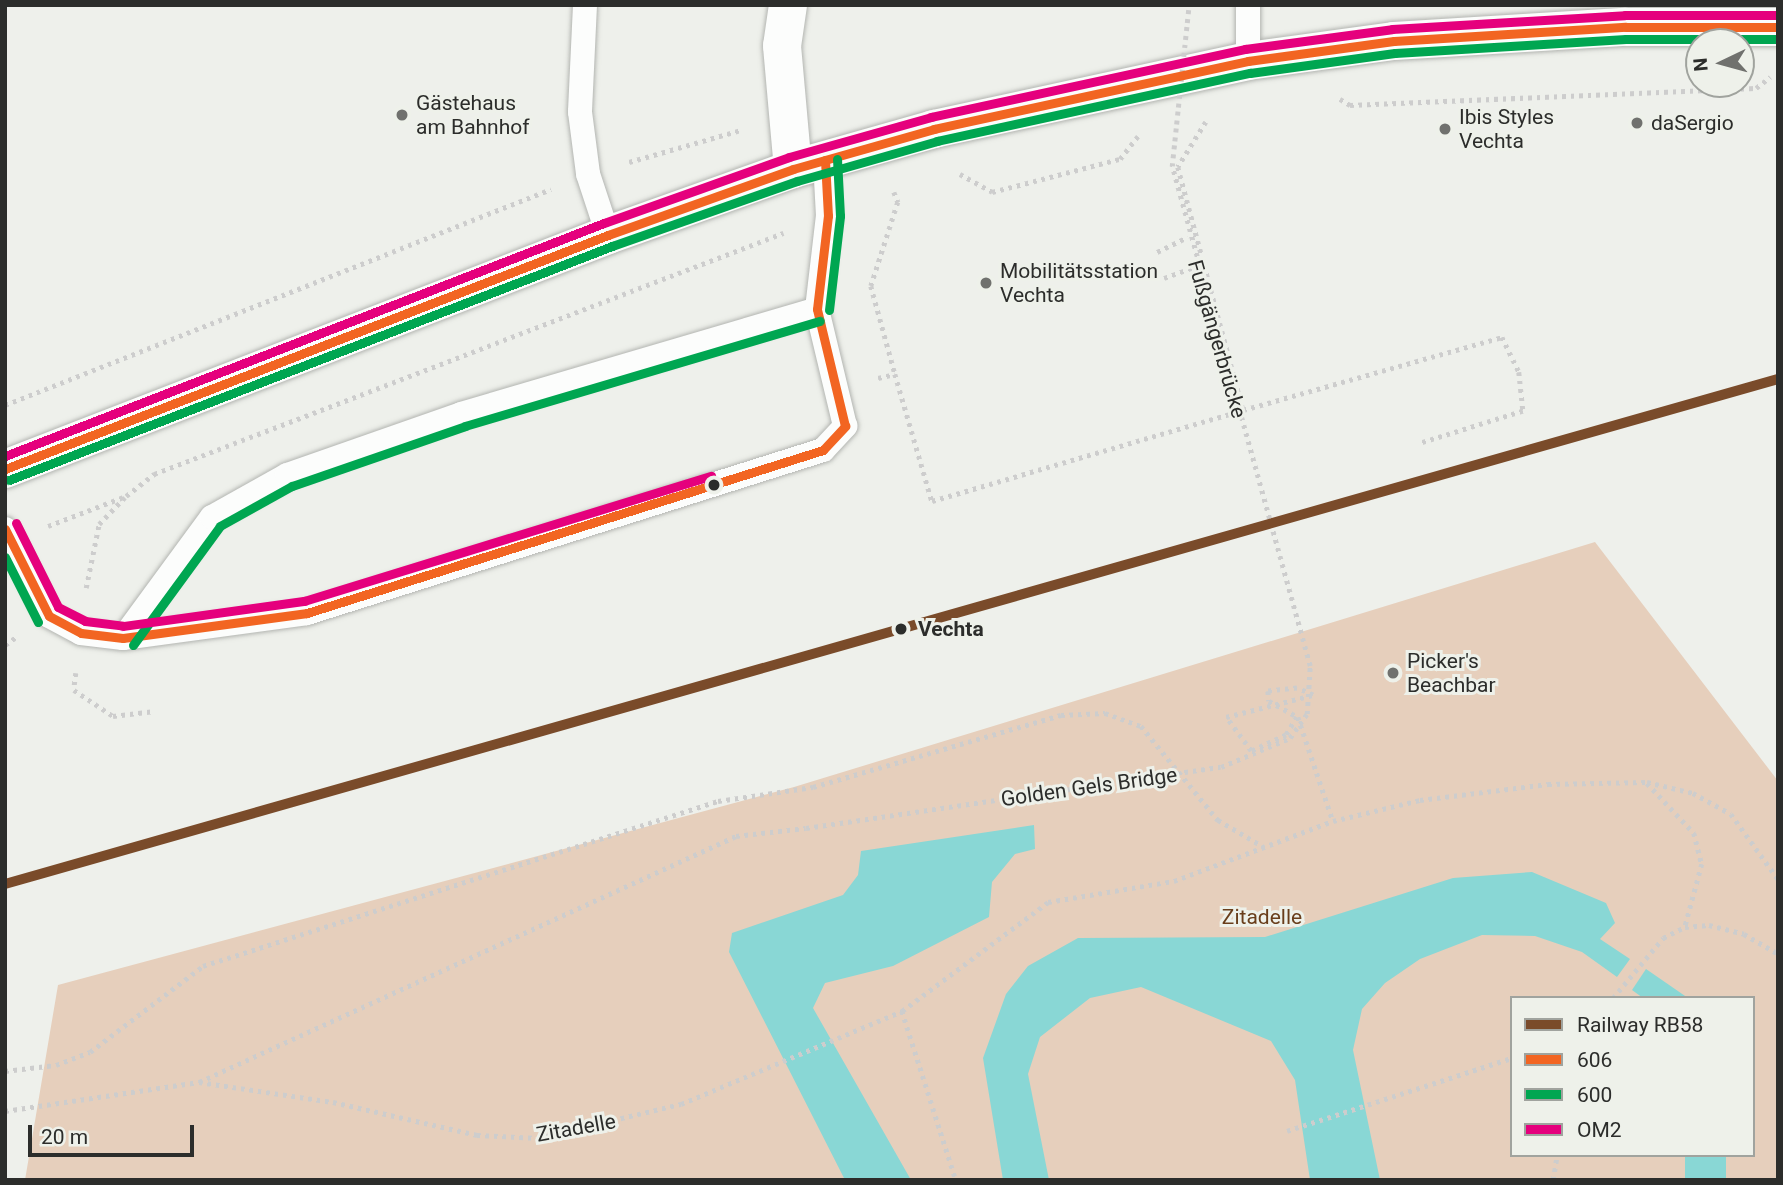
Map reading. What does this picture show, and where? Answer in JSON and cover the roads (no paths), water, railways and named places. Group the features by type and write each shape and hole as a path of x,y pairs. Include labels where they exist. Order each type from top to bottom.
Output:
{"main road":[{"path":"788,5 786,119 809,165"},
{"path":"5,469 608,235 809,165 960,123 1248,61 1394,41 1626,27 1778,27"}],"lane":[{"path":"585,5 580,112 588,174 608,235"},
{"path":"1248,5 1248,61"},
{"path":"7,535 49,617 81,633 123,638 307,613 823,450 845,426 817,309 828,216 809,165"},
{"path":"123,638 212,517 287,475 461,414 817,309"}],"water":[{"path":"1034,825 1035,849 1015,854 992,882 989,917 893,966 825,983 813,1008 911,1180 845,1180 729,952 732,933 843,895 858,875 861,851"},
{"path":"1532,872 1606,903 1615,923 1600,939 1630,959 1617,977 1582,952 1535,936 1482,935 1420,959 1385,983 1362,1009 1353,1050 1380,1180 1310,1180 1295,1080 1271,1041 1141,987 1090,998 1040,1037 1028,1074 1049,1180 1003,1180 983,1058 1006,994 1028,966 1078,938 1265,937 1453,878"},
{"path":"1646,969 1685,996 1640,996 1632,990"},
{"path":"1685,1157 1726,1157 1726,1180 1685,1180"}],"rail line":[{"name":"RB58","path":"5,884 1778,379"}],"place":[{"name":"Gästehaus am Bahnhof","path":"402,115"},
{"name":"daSergio","path":"1637,123"},
{"name":"Ibis Styles Vechta","path":"1445,129"},
{"name":"Mobilitätsstation Vechta","path":"986,283"},
{"name":"Vechta","path":"901,629"},
{"name":"Picker's Beachbar","path":"1393,673"}],"park label":[{"name":"Zitadelle","path":"1262,917"}]}
